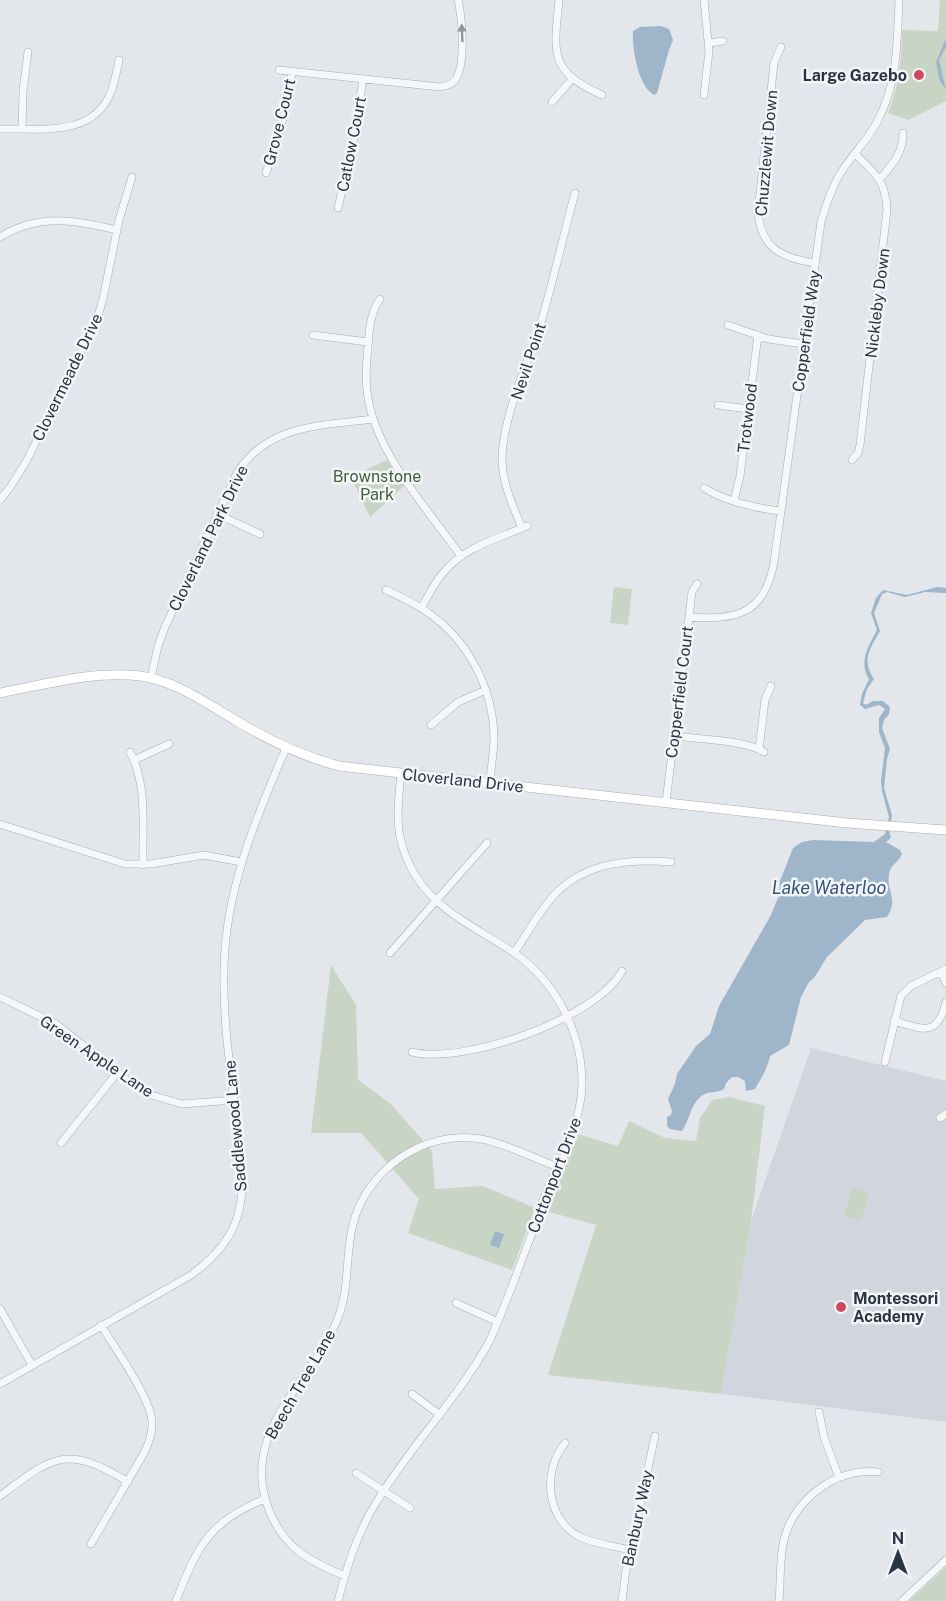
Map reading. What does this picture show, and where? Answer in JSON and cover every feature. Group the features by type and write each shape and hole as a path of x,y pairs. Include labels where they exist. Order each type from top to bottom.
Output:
{"main road":[{"name":"Cloverland Drive","path":"0,693 98,676 131,675 151,678 188,692 286,748 339,766 877,825 946,830"}],"street":[{"path":"279,70 440,87 454,81 459,66 463,34 458,0"},
{"path":"559,0 556,36 557,52 561,63 572,79 581,86 602,95"},
{"path":"704,0 709,43 704,95"},
{"name":"Copperfield Way","path":"688,617 726,618 738,615 765,594 771,576 825,206 839,175 878,121 891,88 897,54 899,0"},
{"path":"709,43 723,41"},
{"name":"Chuzzlewit Down","path":"781,47 774,63 758,212 759,221 765,239 775,250 802,261 815,263"},
{"path":"22,129 23,91 28,52"},
{"path":"0,129 65,128 90,118 109,96 119,60"},
{"name":"Grove Court","path":"266,173 287,106 292,72"},
{"name":"Catlow Court","path":"338,208 353,143 363,79"},
{"path":"552,102 572,79"},
{"path":"855,154 880,179 900,153 903,133"},
{"name":"Clovermeade Drive","path":"0,500 19,474 97,319 117,230 132,177"},
{"name":"Nickleby Down","path":"852,460 861,445 887,215 886,198 880,179"},
{"name":"Nevil Point","path":"461,556 478,546 525,527 504,480 503,443 541,320 575,193"},
{"path":"0,237 24,225 54,219 77,221 117,230"},
{"path":"380,299 372,313 368,342 366,386 373,419 394,463 461,556 441,575 421,608"},
{"path":"728,325 774,340 804,344"},
{"path":"313,335 368,342"},
{"name":"Trotwood","path":"734,501 740,476 758,335"},
{"path":"718,405 748,409"},
{"name":"Cloverland Park Drive","path":"151,678 165,627 217,514 240,468 249,456 269,440 286,432 373,419"},
{"path":"704,488 734,501 781,511"},
{"path":"217,514 260,534"},
{"name":"Copperfield Court","path":"666,802 688,617 692,592 697,584"},
{"path":"386,590 421,608 439,621 474,662 486,690 494,737 490,783"},
{"path":"674,736 741,744 761,751 765,700 771,686"},
{"path":"431,725 458,702 486,690"},
{"path":"134,760 168,744"},
{"name":"Saddlewood Lane","path":"0,1384 191,1275 216,1253 231,1234 238,1220 242,1201 242,1176 226,1016 225,964 230,913 241,862 286,748"},
{"path":"130,752 142,790 143,865"},
{"name":"Cottonport Drive","path":"338,1601 359,1535 384,1491 472,1371 498,1322 576,1121 582,1094 579,1053 567,1016 544,979 514,953 436,902 419,882 402,844 398,811 401,773"},
{"path":"0,824 113,861 143,865 197,855 241,862"},
{"path":"390,953 487,843"},
{"path":"514,953 552,898 584,874 624,861 671,862"},
{"path":"885,1062 900,998 905,991 944,970 946,983"},
{"path":"412,1052 432,1055 474,1050 513,1039 567,1016 608,988 622,971"},
{"name":"Green Apple Lane","path":"0,998 56,1024 117,1073 152,1095 174,1102 198,1104 234,1100"},
{"path":"894,1021 930,1028 942,1019 946,1002"},
{"path":"61,1143 117,1073"},
{"name":"Beech Tree Lane","path":"345,1576 313,1562 295,1549 277,1527 265,1499 261,1468 266,1442 278,1416 336,1324 345,1293 349,1247 362,1200 377,1179 409,1153 434,1142 456,1138 489,1141 558,1167"},
{"path":"456,1303 498,1322"},
{"path":"0,1309 32,1365"},
{"path":"91,1544 149,1442 152,1425 145,1399 101,1325"},
{"path":"411,1394 440,1415"},
{"path":"819,1412 822,1430 839,1478"},
{"name":"Banbury Way","path":"622,1601 630,1550 655,1436"},
{"path":"565,1443 557,1457 551,1483 551,1500 556,1514 579,1536 630,1550"},
{"path":"0,1496 38,1468 59,1460 93,1462 128,1482"},
{"path":"779,1601 783,1548 788,1527 801,1507 813,1494 839,1478 856,1473 878,1472"},
{"path":"356,1473 410,1508"},
{"path":"177,1601 196,1557 213,1531 236,1512 265,1499"},
{"path":"902,1601 946,1560"}],"shaded area":[{"name":"Montessori Academy","path":"811,1048 946,1081 946,1422 721,1394 751,1221"}],"green space":[{"path":"940,0 946,0 946,101 909,120 888,113 899,72 902,30 938,31"},
{"name":"Brownstone Park","path":"387,460 405,485 370,517 351,477"},
{"path":"614,587 632,589 628,625 610,623"},
{"path":"331,965 356,1005 358,1080 391,1104 432,1151 435,1189 483,1186 535,1208 512,1270 408,1233 419,1199 361,1133 311,1133"},
{"path":"729,1097 765,1106 751,1221 721,1394 548,1375 596,1225 535,1208 567,1131 618,1146 629,1121 665,1138 696,1141 700,1118 712,1100"},
{"path":"852,1188 869,1193 861,1220 844,1216"},
{"path":"946,1567 946,1601 909,1601"}],"water":[{"path":"661,26 669,29 673,40 657,93 654,95 648,90 640,76 635,57 633,31 640,27"},
{"path":"946,38 946,47 939,60 946,90 939,79 936,62"},
{"name":"Lake Waterloo","path":"937,587 946,588 946,593 925,592 905,597 887,592 882,594 874,613 880,631 868,655 868,666 874,679 867,689 863,703 866,705 873,701 883,701 890,707 882,728 890,749 884,788 892,815 889,831 891,838 886,842 900,850 902,854 889,874 892,905 887,917 865,920 827,957 801,997 789,1045 770,1056 755,1089 746,1091 745,1081 732,1077 724,1089 700,1097 682,1131 670,1129 667,1126 667,1117 672,1111 668,1099 677,1074 696,1046 710,1034 719,1006 771,915 779,895 780,881 793,848 802,842 813,840 874,842 885,834 889,817 882,791 885,748 879,732 879,718 885,709 879,705 865,709 860,705 869,679 864,666 866,654 877,630 871,613 876,598 883,590 907,595"},
{"path":"495,1231 504,1234 499,1248 490,1245"}],"place":[{"name":"Large Gazebo","path":"919,75"},
{"name":"Montessori Academy","path":"841,1307"}]}
